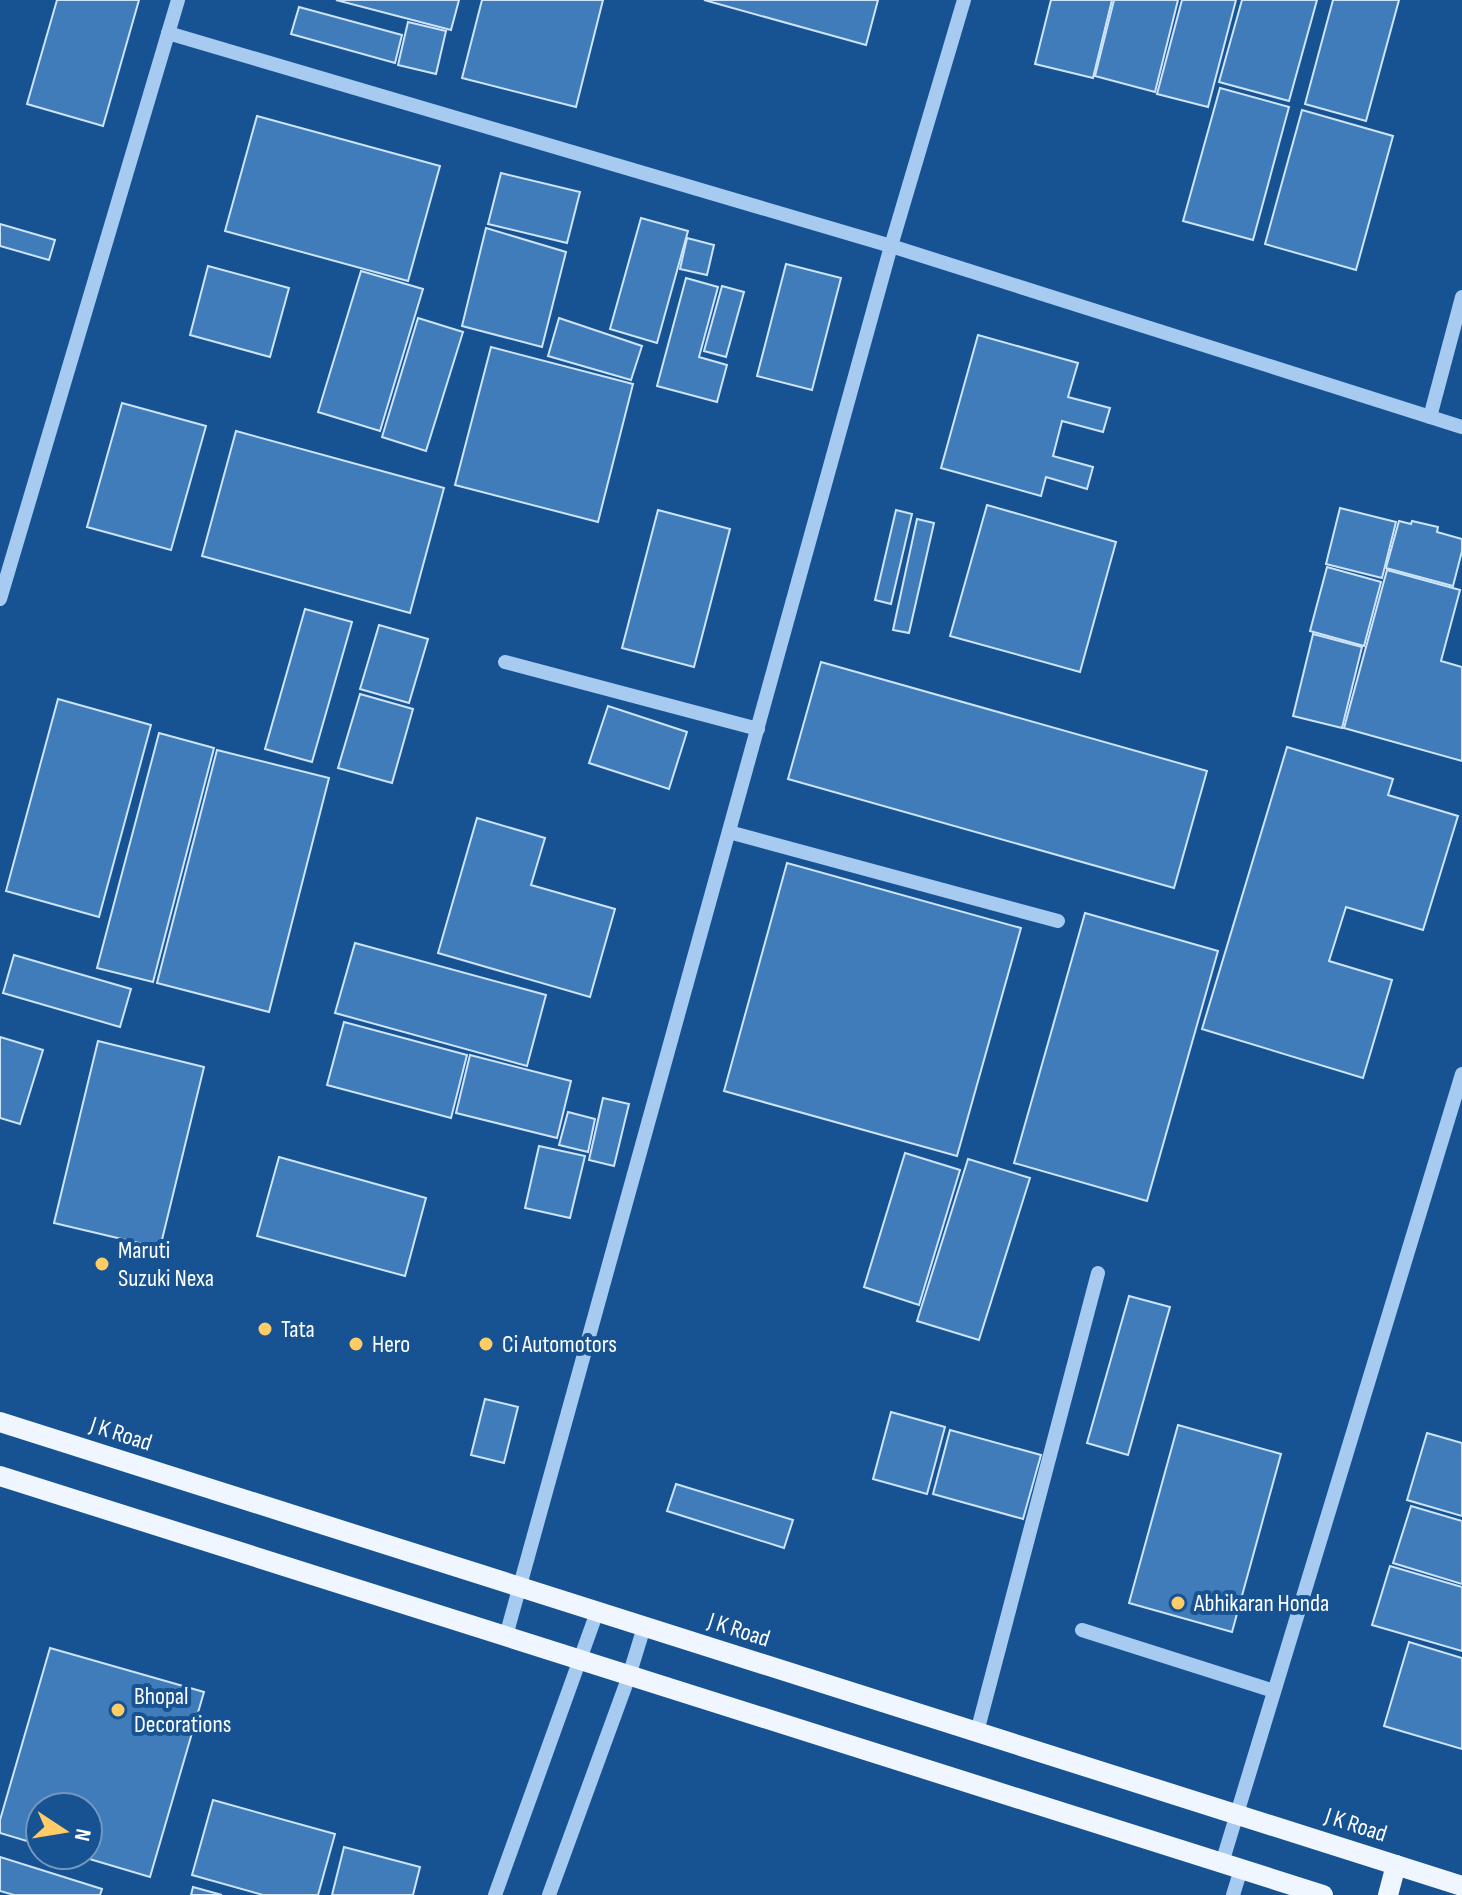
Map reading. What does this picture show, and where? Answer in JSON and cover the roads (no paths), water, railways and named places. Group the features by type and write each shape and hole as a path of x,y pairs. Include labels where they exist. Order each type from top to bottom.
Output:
{"main road":[{"name":"J K Road","path":"0,1422 1462,1886"},
{"path":"0,1476 1323,1895"},
{"path":"1388,1895 1396,1865"}],"street":[{"path":"0,599 178,0"},
{"path":"506,1636 891,246 964,0"},
{"path":"168,33 891,246 1462,427"},
{"path":"1430,417 1462,297"},
{"path":"505,662 758,729"},
{"path":"729,832 1058,921"},
{"path":"1233,1895 1232,1866 1237,1815 1462,1074"},
{"path":"977,1732 1098,1273"},
{"path":"495,1895 597,1612"},
{"path":"549,1895 644,1627"},
{"path":"1082,1630 1274,1691"}],"place":[{"name":"Maruti Suzuki Nexa","path":"102,1264"},
{"name":"Tata","path":"265,1329"},
{"name":"Hero","path":"356,1344"},
{"name":"Ci Automotors","path":"486,1344"},
{"name":"Abhikaran Honda","path":"1178,1603"},
{"name":"Bhopal Decorations","path":"118,1710"}]}
